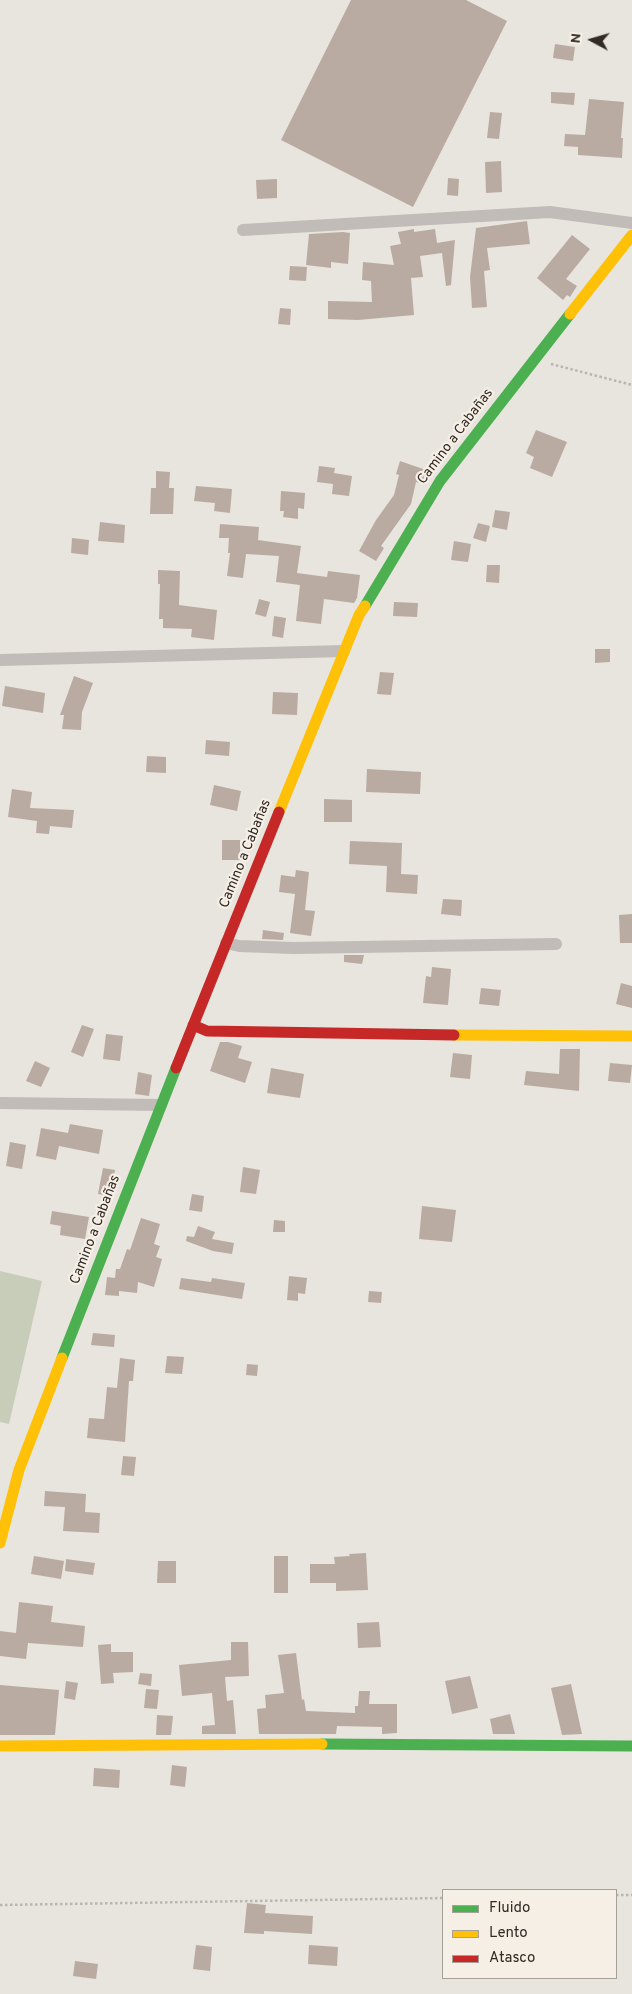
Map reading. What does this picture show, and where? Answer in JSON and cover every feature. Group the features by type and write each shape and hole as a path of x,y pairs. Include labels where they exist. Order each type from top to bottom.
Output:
{"street":[{"path":"243,230 550,212 632,223"},
{"name":"Camino a Cabañas","path":"0,1543 19,1470 160,1105 359,615 440,481 632,235"},
{"path":"0,660 344,651"},
{"path":"226,943 239,946 293,948 556,944"},
{"path":"193,1026 207,1031 632,1036"},
{"path":"0,1104 160,1105"},
{"path":"0,1746 402,1744 632,1746"}],"path":[{"path":"535,360 632,385"},
{"path":"617,1895 632,1895"},
{"path":"0,1905 442,1898"}],"green space":[{"path":"0,1271 42,1281 9,1424 0,1422"}],"building":[{"path":"351,0 466,0 507,21 413,207 281,140"},
{"path":"555,44 575,47 573,61 553,58"},
{"path":"551,92 575,93 574,105 551,103"},
{"path":"589,99 624,102 621,138 623,138 622,158 578,155 578,147 564,146 565,134 585,135"},
{"path":"490,112 502,113 499,139 487,138"},
{"path":"501,161 502,192 486,193 485,162"},
{"path":"448,178 459,179 458,196 447,195"},
{"path":"277,179 277,198 257,199 256,180"},
{"path":"527,221 530,244 487,248 490,270 484,271 487,307 472,308 470,277 476,228"},
{"path":"414,229 414,232 435,229 437,243 455,240 451,285 446,286 442,253 420,256 423,277 411,278 414,315 358,320 328,319 328,301 372,302 371,281 362,280 363,262 394,265 390,246 401,244 398,232"},
{"path":"350,233 348,264 331,262 331,268 306,265 309,234"},
{"path":"572,235 590,249 566,279 577,286 570,297 567,295 563,300 537,278"},
{"path":"290,266 307,267 306,281 289,280"},
{"path":"280,308 291,309 290,325 278,324"},
{"path":"536,430 567,442 552,477 530,468 534,457 526,453"},
{"path":"400,461 426,470 429,464 438,467 425,485 416,482 411,504 381,546 384,548 376,561 359,551 376,520 394,495 399,475 396,474"},
{"path":"319,466 335,468 334,473 352,476 349,496 332,494 333,484 317,482"},
{"path":"156,471 170,472 169,488 174,488 173,514 150,514 151,488 156,488"},
{"path":"196,486 232,489 230,513 214,511 215,503 194,501"},
{"path":"281,491 305,493 304,509 298,508 298,519 283,517 284,511 280,511"},
{"path":"495,510 510,512 507,530 492,527"},
{"path":"100,522 125,525 124,543 98,541"},
{"path":"478,523 490,526 486,542 473,538"},
{"path":"220,524 259,527 258,540 301,546 297,573 327,577 328,571 360,575 357,598 354,603 324,599 321,624 296,621 300,585 276,582 279,556 246,554 243,578 227,576 230,553 228,553 229,538 219,538"},
{"path":"72,538 89,540 88,555 71,553"},
{"path":"454,541 471,544 468,562 451,560"},
{"path":"487,565 500,565 499,583 486,582"},
{"path":"158,570 180,571 179,605 217,610 214,640 191,637 192,629 163,628 163,619 159,619 160,584 158,584"},
{"path":"259,599 270,602 266,617 255,614"},
{"path":"394,602 418,603 417,617 393,616"},
{"path":"274,616 286,618 283,638 272,636"},
{"path":"595,649 610,649 610,662 595,663"},
{"path":"380,672 394,673 391,695 377,694"},
{"path":"74,676 93,683 82,712 81,730 62,729 64,715 60,715"},
{"path":"5,686 45,693 43,713 2,706"},
{"path":"273,692 298,693 297,715 272,714"},
{"path":"206,740 230,742 229,756 205,754"},
{"path":"147,756 166,757 166,773 146,772"},
{"path":"367,769 421,772 420,794 366,792"},
{"path":"214,785 241,791 237,811 210,805"},
{"path":"12,789 32,792 30,808 74,810 72,828 50,826 49,834 36,833 37,821 8,817"},
{"path":"324,799 352,800 352,822 324,822"},
{"path":"222,840 240,840 240,860 222,860"},
{"path":"350,841 402,843 401,874 418,875 417,894 386,892 387,866 349,864"},
{"path":"296,870 309,872 305,910 315,911 311,936 290,933 295,894 279,892 281,875 295,877"},
{"path":"443,899 462,900 461,916 441,914"},
{"path":"632,914 632,943 620,943 619,915"},
{"path":"263,930 284,933 283,940 262,939"},
{"path":"344,955 364,955 362,964 344,962"},
{"path":"432,967 451,969 448,1005 423,1003 426,976 431,977"},
{"path":"621,983 632,986 632,1008 616,1004"},
{"path":"481,988 501,990 499,1006 479,1004"},
{"path":"82,1025 94,1029 83,1057 71,1052"},
{"path":"106,1034 123,1036 120,1061 103,1059"},
{"path":"220,1042 242,1046 238,1058 252,1062 245,1083 210,1071"},
{"path":"560,1049 580,1049 579,1091 524,1085 526,1071 559,1074"},
{"path":"453,1053 472,1055 470,1079 450,1077"},
{"path":"35,1061 50,1068 41,1087 26,1081"},
{"path":"610,1063 632,1065 630,1083 608,1081"},
{"path":"271,1068 304,1074 300,1098 267,1093"},
{"path":"138,1072 152,1075 149,1096 135,1094"},
{"path":"70,1124 103,1130 99,1154 59,1146 56,1160 36,1156 41,1128 68,1133"},
{"path":"10,1142 26,1145 22,1169 6,1166"},
{"path":"243,1167 260,1170 256,1194 240,1192"},
{"path":"103,1168 115,1170 110,1196 98,1194"},
{"path":"192,1194 204,1196 202,1212 189,1210"},
{"path":"422,1206 456,1210 452,1242 419,1239"},
{"path":"52,1211 89,1217 85,1239 60,1235 61,1226 50,1224"},
{"path":"141,1218 160,1224 154,1244 160,1246 156,1257 162,1259 154,1287 138,1282 137,1293 119,1291 119,1296 105,1295 107,1277 115,1278 116,1269 120,1269 127,1249 130,1250"},
{"path":"274,1220 285,1221 285,1232 273,1232"},
{"path":"198,1226 215,1232 212,1239 234,1243 232,1254 213,1251 186,1241 187,1236 194,1237"},
{"path":"289,1276 307,1278 305,1294 298,1293 298,1301 287,1300"},
{"path":"181,1278 211,1282 212,1278 245,1283 242,1299 179,1289"},
{"path":"369,1291 382,1292 381,1303 368,1302"},
{"path":"93,1333 115,1335 114,1347 91,1345"},
{"path":"167,1356 184,1357 182,1374 165,1373"},
{"path":"120,1358 135,1360 133,1381 129,1381 125,1442 87,1438 89,1418 104,1419 107,1387 117,1388"},
{"path":"247,1364 258,1365 257,1376 246,1375"},
{"path":"123,1456 136,1457 134,1476 121,1475"},
{"path":"45,1491 86,1494 85,1512 100,1513 99,1533 63,1531 65,1507 44,1506"},
{"path":"366,1553 368,1590 336,1591 336,1583 310,1583 310,1564 335,1564 334,1557"},
{"path":"34,1556 64,1561 61,1579 31,1574"},
{"path":"274,1556 288,1556 288,1593 274,1593"},
{"path":"66,1559 95,1563 93,1575 65,1571"},
{"path":"158,1561 176,1561 176,1583 157,1583"},
{"path":"19,1602 53,1606 51,1622 85,1626 83,1647 28,1643 26,1659 0,1656 0,1631 16,1633"},
{"path":"379,1622 381,1647 358,1648 357,1623"},
{"path":"231,1642 248,1642 249,1676 225,1677 227,1701 233,1700 236,1734 202,1734 202,1726 215,1725 212,1693 182,1696 179,1665 231,1660"},
{"path":"111,1644 111,1652 133,1652 133,1672 113,1673 114,1683 101,1684 98,1645"},
{"path":"296,1653 302,1700 304,1699 306,1711 355,1713 355,1706 358,1706 359,1691 370,1691 369,1704 397,1704 397,1733 382,1734 382,1727 337,1726 336,1734 259,1734 257,1709 266,1708 265,1695 284,1693 278,1655"},
{"path":"140,1673 152,1674 151,1686 138,1684"},
{"path":"470,1676 478,1708 452,1714 445,1681"},
{"path":"66,1681 78,1683 75,1700 64,1698"},
{"path":"571,1684 582,1734 562,1735 551,1688"},
{"path":"0,1685 59,1690 55,1735 0,1735"},
{"path":"146,1689 159,1690 157,1709 144,1708"},
{"path":"510,1714 515,1734 493,1734 490,1719"},
{"path":"157,1715 173,1716 171,1735 156,1735"},
{"path":"172,1765 187,1767 185,1787 170,1785"},
{"path":"94,1768 120,1770 119,1788 93,1786"},
{"path":"247,1903 266,1905 265,1913 313,1916 312,1934 264,1931 264,1934 244,1933"},
{"path":"196,1945 212,1947 210,1971 193,1969"},
{"path":"309,1945 338,1947 337,1966 308,1964"},
{"path":"75,1961 98,1964 96,1979 73,1976"}],"traffic: fast":[{"path":"365,606 440,481 570,314"},
{"path":"62,1358 176,1068"},
{"path":"322,1744 632,1746"}],"traffic: slow":[{"path":"570,314 632,235"},
{"path":"279,812 359,615 365,606"},
{"path":"454,1035 632,1036"},
{"path":"0,1543 19,1470 62,1358"},
{"path":"0,1746 322,1744"}],"traffic: jam":[{"path":"176,1068 279,812"},
{"path":"193,1025 207,1031 454,1035"}]}
